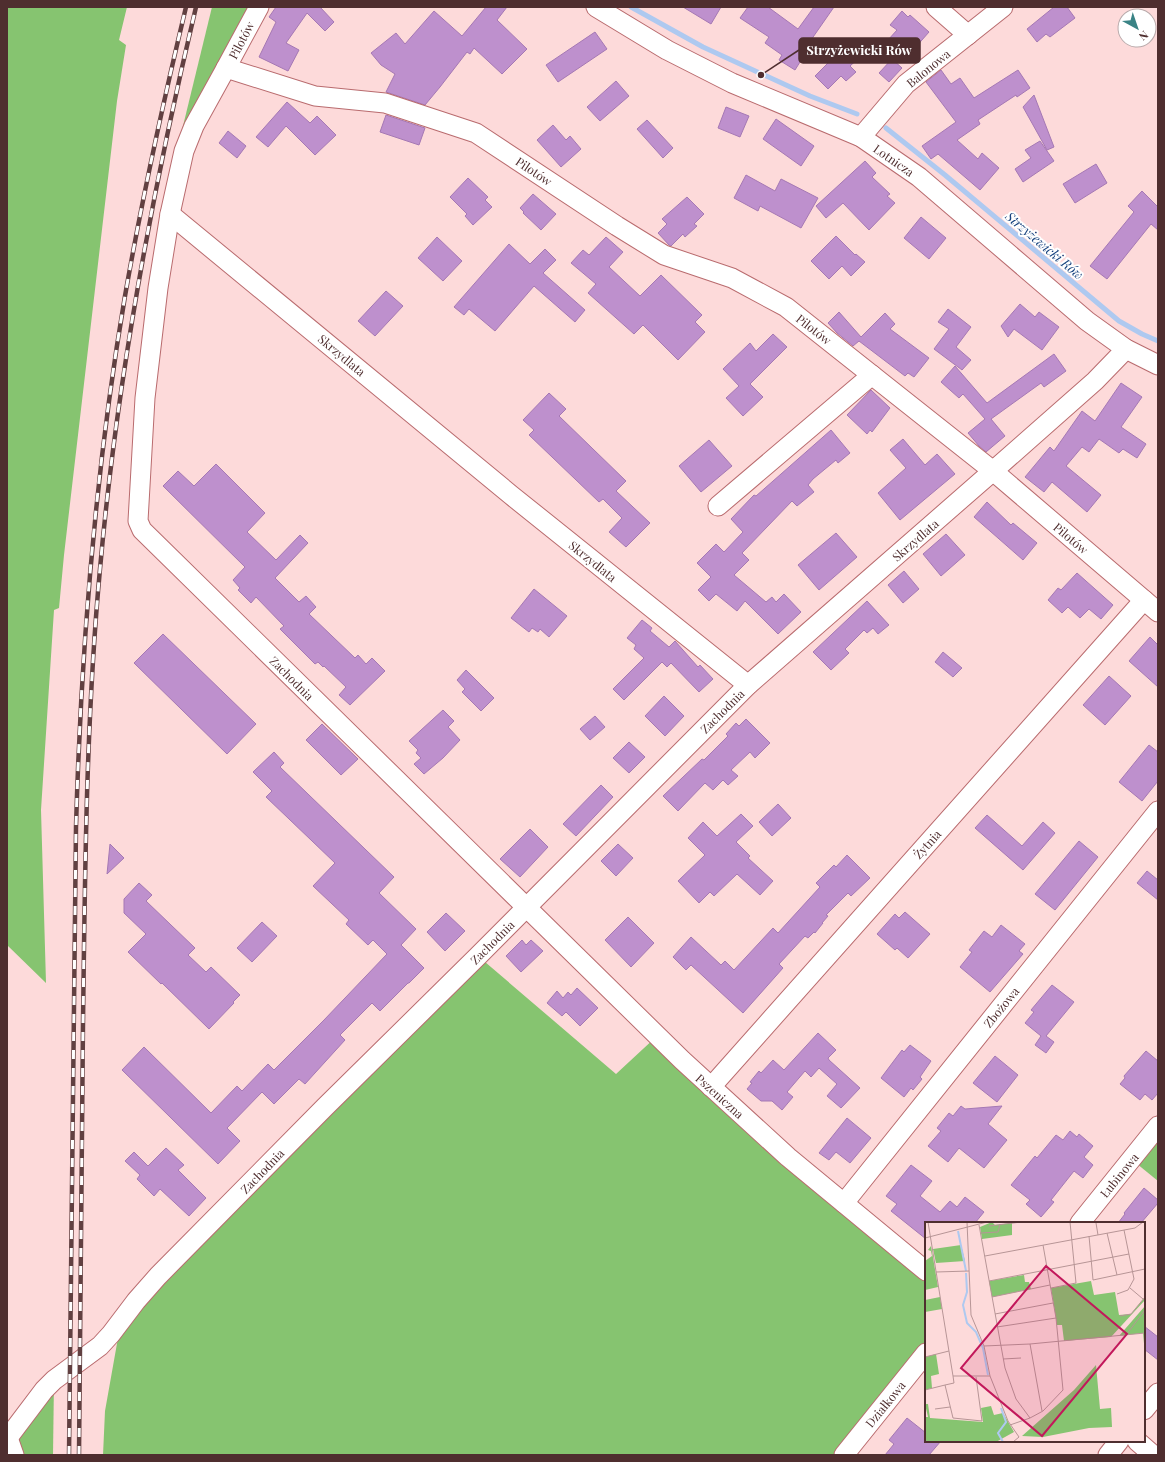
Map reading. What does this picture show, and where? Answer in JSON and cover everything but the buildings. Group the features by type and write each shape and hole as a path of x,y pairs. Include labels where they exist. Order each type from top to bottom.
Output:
{"street":[{"name":"Pilotów","path":"259,7 226,68 315,96 385,103 476,133 617,226 664,255 732,278 786,307 993,471 1151,606"},
{"name":"Lotnicza","path":"596,7 666,50 719,76 861,137 919,177 1087,321 1126,349 1158,365"},
{"path":"936,7 968,35"},
{"name":"Balonowa","path":"861,137 906,84 1003,7"},
{"path":"170,214 184,151 194,126 226,68"},
{"name":"Zachodnia","path":"170,214 158,288 145,398 138,521 139,526 144,533 526,908"},
{"name":"Skrzydlata","path":"170,214 511,495 748,685 1095,381 1126,349"},
{"path":"718,506 872,375"},
{"name":"Żytnia","path":"710,1087 1151,606"},
{"name":"Zachodnia","path":"10,1444 44,1390 54,1380 100,1346 112,1334 136,1301 164,1271 325,1107 748,685"},
{"name":"Zbożowa","path":"844,1203 1158,811"},
{"name":"Pszeniczna","path":"526,908 710,1087 788,1157 925,1270"},
{"name":"Łubinowa","path":"1081,1222 1158,1126"},
{"name":"Działkowa","path":"844,1455 925,1354"},
{"path":"1145,1409 1158,1393"},
{"path":"1108,1455 1118,1442"},
{"path":"1138,1442 1154,1455"}],"green space":[{"path":"7,7 127,7 119,40 126,45 117,101 59,608 54,610 41,810 46,983 7,945"},
{"path":"212,7 259,7 163,208"},
{"path":"478,956 616,1074 657,1036 925,1270 925,1354 844,1455 103,1455 105,1411 121,1321"},
{"path":"1158,1126 1158,1181 1131,1159"},
{"path":"54,1380 53,1455 7,1455"}],"waterway":[{"name":"Strzyżewicki Rów","path":"631,7 703,47 810,96 857,114"},
{"name":"Strzyżewicki Rów","path":"886,128 945,175 1119,321 1158,341"}],"railway":[{"path":"69,1455 76,827 78,760 91,561 105,428 125,296 153,151 186,7"},
{"path":"79,1455 86,853 89,739 95,626 107,498 126,356 165,146 196,7"}],"place":[{"name":"Strzyżewicki Rów","path":"761,75"}]}
